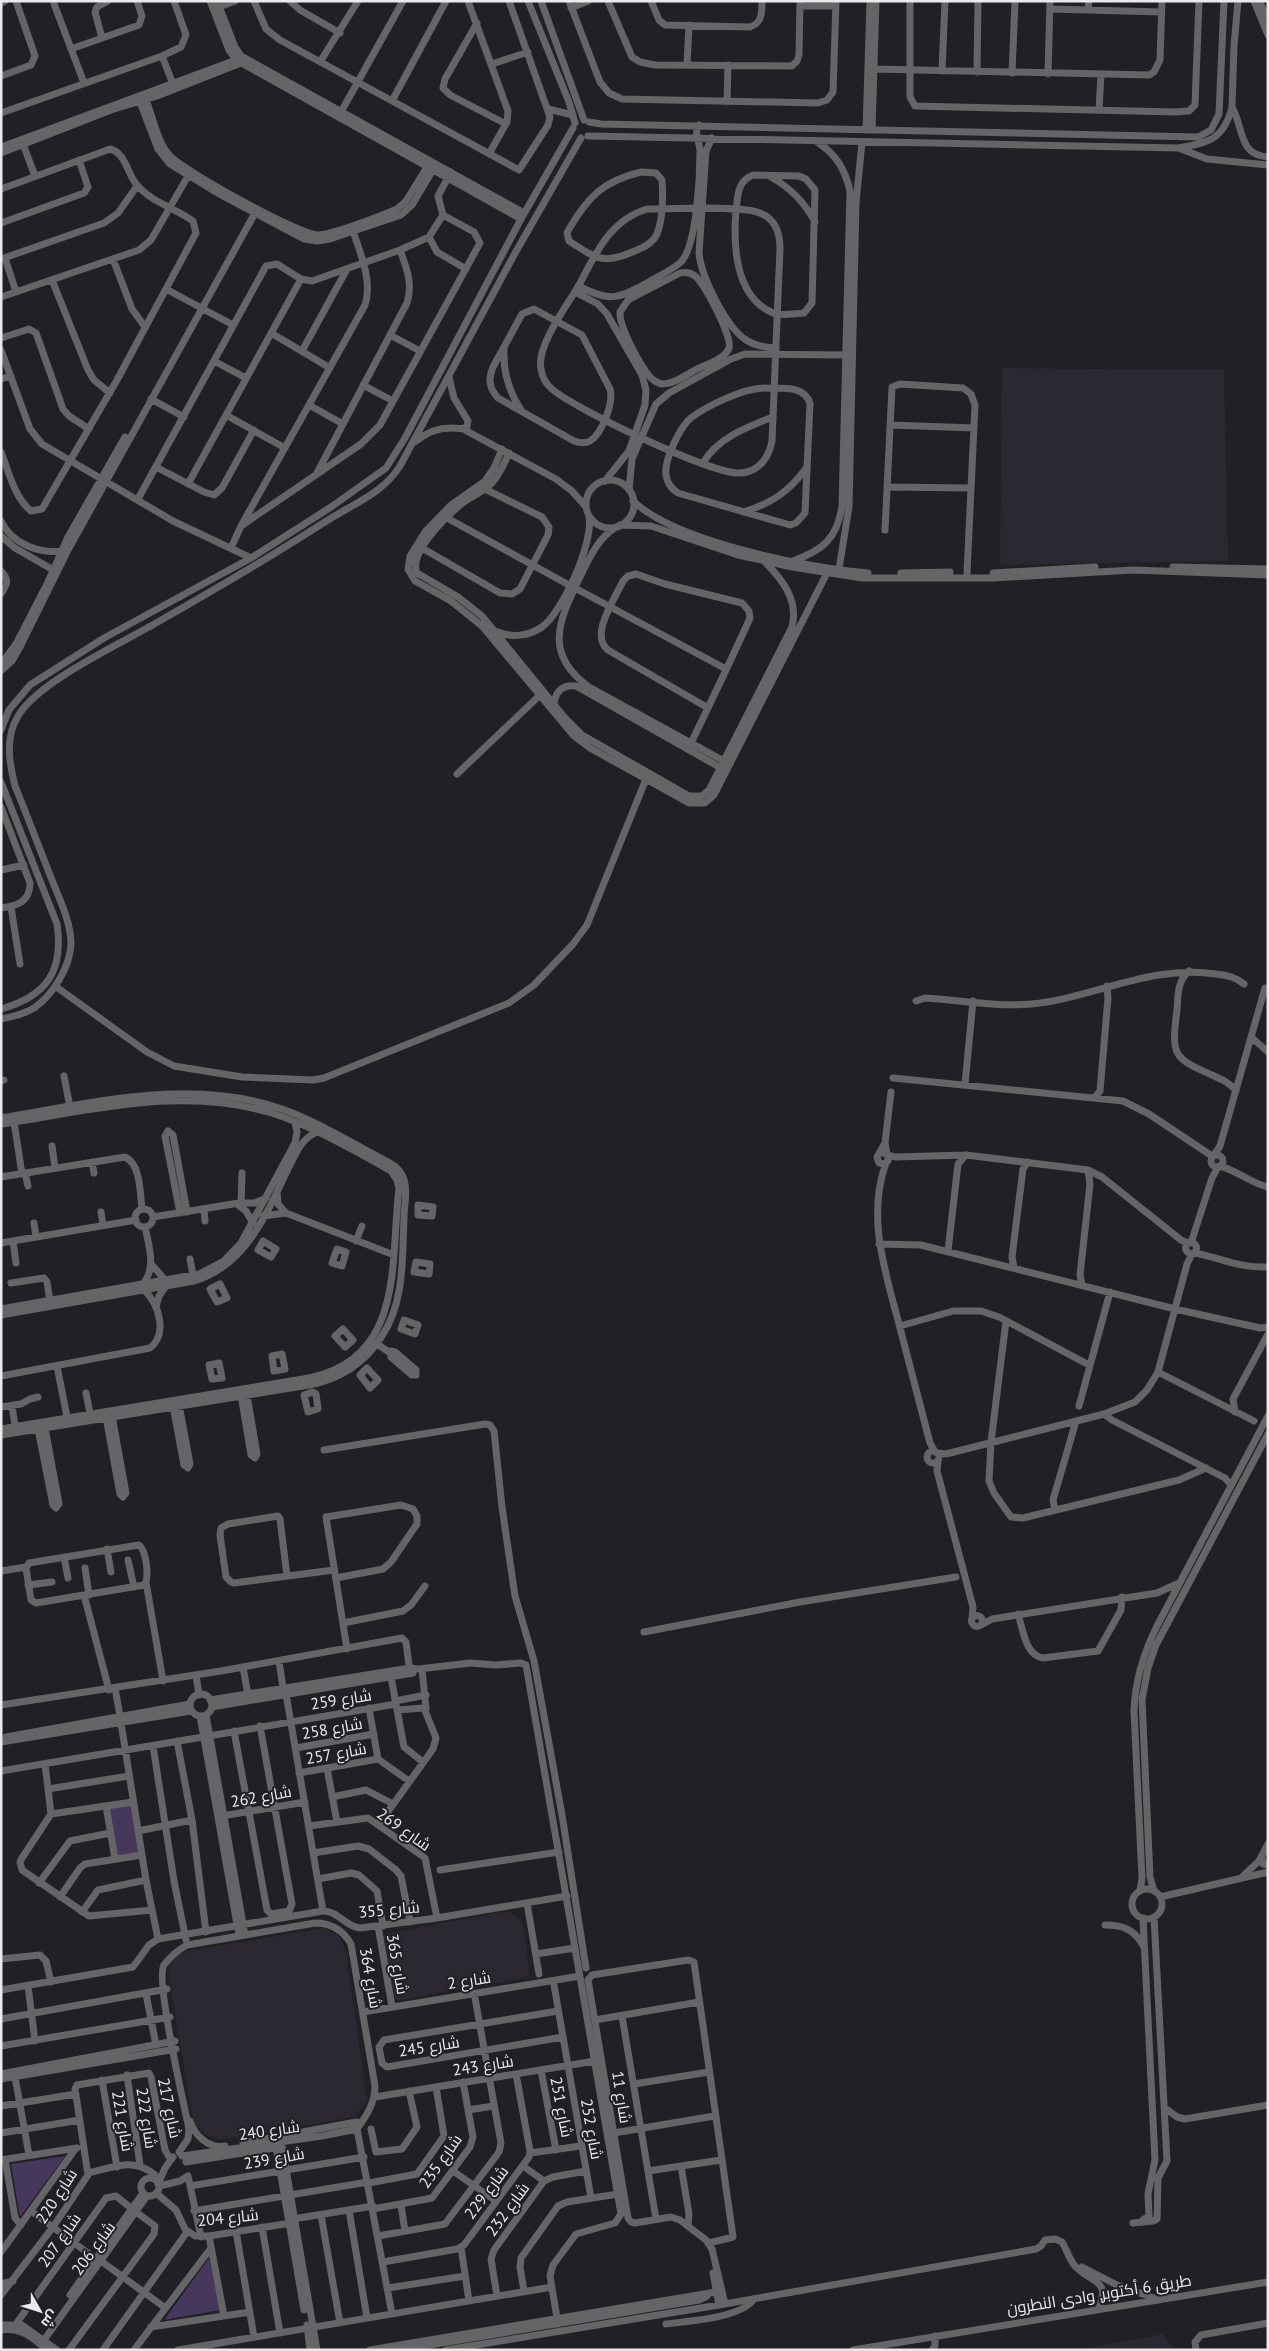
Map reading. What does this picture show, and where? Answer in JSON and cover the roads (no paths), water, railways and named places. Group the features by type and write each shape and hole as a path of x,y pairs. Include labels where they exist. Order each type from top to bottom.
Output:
{"street":[{"path":"1,3 6,1"},
{"path":"1,76 31,65 35,56 16,1"},
{"path":"53,1 84,83"},
{"path":"102,38 95,12 97,7 108,1"},
{"path":"71,49 139,25 142,16 137,1"},
{"path":"1,112 162,56 181,46 186,39 185,32 174,1"},
{"path":"210,1 225,32 241,56 272,77 430,168 449,175"},
{"path":"235,1 218,4 229,50 239,62 341,112 523,216"},
{"path":"254,1 261,21 273,35 518,170 521,169 548,125 550,117 509,1"},
{"path":"290,1 295,7 340,33"},
{"path":"320,62 340,33 358,1"},
{"path":"341,112 403,1"},
{"path":"392,101 446,1"},
{"path":"468,1 508,110 506,124 489,154"},
{"path":"528,1 573,115 574,134 584,137 671,136 816,142 1178,148 1212,140 1226,126 1232,107 1238,1"},
{"path":"1,1019 33,1008 55,986 70,955 70,933 58,895 15,786 10,756 11,733 21,712 27,704 50,686 108,649 176,612 383,487 397,472 500,280 584,137 592,129 587,121 542,1"},
{"path":"588,1 570,4 600,82 609,93 622,98 818,103 827,100 834,87 836,3 800,4 797,61 792,66 646,64 635,60 628,51 608,1"},
{"path":"651,1 662,23 750,27 759,22 762,1"},
{"path":"869,130 870,1"},
{"path":"870,106 874,69 876,1"},
{"path":"910,1 910,97 915,106 1175,112 1193,109 1196,101 1199,1"},
{"path":"942,71 945,1"},
{"path":"977,72 978,1"},
{"path":"1012,73 1015,1"},
{"path":"1088,10 1089,1"},
{"path":"1124,1 1124,11"},
{"path":"874,69 1142,77 1154,72 1160,60 1162,1"},
{"path":"1,730 9,710 30,685 104,638 251,558 379,474 392,460 523,216 574,126 587,121 601,124 672,124 1190,138 1205,134 1216,123 1219,114 1224,1"},
{"path":"1254,1 1268,35"},
{"path":"1259,1 1267,15"},
{"path":"1048,74 1050,5 1088,10 1161,12"},
{"path":"476,22 445,79 443,88 450,95 506,124"},
{"path":"687,65 689,25"},
{"path":"1221,46 1234,46"},
{"path":"492,64 528,52"},
{"path":"162,56 173,84"},
{"path":"2,150 143,100 239,62"},
{"path":"727,102 728,65"},
{"path":"2,150 109,105 156,94 173,84 218,70"},
{"path":"1099,110 1101,75"},
{"path":"143,100 170,156 253,213 298,237 310,241 353,231 394,218 407,211 430,168"},
{"path":"143,100 161,154 170,164 188,176 301,231 324,237 397,209 406,201 430,168"},
{"path":"1232,107 1238,117 1247,148 1259,156 1268,157"},
{"path":"548,109 573,115"},
{"path":"671,136 674,131 672,124"},
{"path":"699,125 696,137 700,152 699,259 719,304 733,327 742,337 754,344 776,351"},
{"path":"782,140 785,134 783,128"},
{"path":"799,140 800,128"},
{"path":"994,145 997,138 995,133"},
{"path":"1011,145 1010,138 1013,134"},
{"path":"576,289 601,297 627,298 678,270 689,249 699,209 706,152 712,138"},
{"path":"816,142 836,157 847,179 850,191 849,507 839,569"},
{"path":"792,561 815,552 824,546 832,537 840,517 856,203 862,142"},
{"path":"23,144 35,176"},
{"path":"1178,148 1207,159 1268,165"},
{"path":"1,189 105,150 116,150 137,186 150,196 193,221 196,233 89,429 46,504 37,512 31,511 16,490 1,452"},
{"path":"1,223 84,193 88,187 79,160"},
{"path":"641,172 656,173 662,180 661,209 658,232 650,243 616,260 594,256 569,242 567,233 582,208 598,191 608,184 641,172"},
{"path":"138,499 266,266 276,264 301,279 312,281 400,250 430,237 443,215 438,196 449,175"},
{"path":"753,175 768,175 800,176 812,184 816,197 811,307 804,313 776,314 760,304 743,279 735,246 736,209 740,186 743,181 753,175"},
{"path":"768,175 780,182 800,200 815,223"},
{"path":"1,297 139,250 148,244 188,176"},
{"path":"16,292 3,258 104,223 118,212 137,186"},
{"path":"647,209 699,209 736,209 759,212 773,222 777,230 780,248 770,450 759,466 742,473 732,473 671,451 560,395 545,381 540,361 541,350 594,256 618,223 632,213 647,209"},
{"path":"1,664 16,644 104,480 253,213"},
{"path":"241,526 316,476 370,436 380,425 478,247 479,239 474,232 443,215"},
{"path":"231,548 241,526 368,298 364,263 353,231"},
{"path":"430,237 437,252 466,269"},
{"path":"316,476 409,295 409,278 400,250"},
{"path":"113,259 132,309 145,327"},
{"path":"500,259 502,265 508,266"},
{"path":"302,352 347,269"},
{"path":"648,380 667,384 727,352 730,342 699,280 691,273 678,270"},
{"path":"491,275 499,277 500,280"},
{"path":"188,484 301,279"},
{"path":"52,280 88,370 94,380 110,392"},
{"path":"166,289 233,325"},
{"path":"576,289 603,309 619,328 648,380 645,405 630,466 628,490"},
{"path":"619,328 620,312 627,298"},
{"path":"104,480 200,308"},
{"path":"534,310 558,321 578,332 584,339 610,389 611,402 605,419 591,441 580,443 522,412 498,398 490,387 490,373 526,311 534,310"},
{"path":"1,338 24,329 33,330 36,333 63,409 69,416 89,429"},
{"path":"271,333 330,368"},
{"path":"390,335 420,351"},
{"path":"504,347 507,381 522,412"},
{"path":"1,350 34,435 48,449 138,499 173,521 251,558"},
{"path":"586,507 588,494 591,489 605,481 626,456 652,411 662,398 731,359 752,353 776,351 849,355"},
{"path":"727,352 731,359"},
{"path":"214,361 246,378"},
{"path":"1,379 11,376"},
{"path":"449,377 454,398 468,423 463,429"},
{"path":"885,530 892,387 900,384 957,387 968,391 974,399 974,428 967,573"},
{"path":"363,385 393,401"},
{"path":"757,388 774,389 800,391 808,398 810,408 805,513 796,523 783,524 686,496 673,489 666,476 671,451 682,428 693,417 744,391 757,388"},
{"path":"151,398 184,417"},
{"path":"309,406 343,424"},
{"path":"226,415 285,448"},
{"path":"703,463 720,443 744,429 773,418"},
{"path":"890,425 974,428"},
{"path":"413,442 434,431 450,428 463,429 567,486 586,507 591,529 587,547 562,614 559,633 561,651 569,669 589,687 691,743 722,764"},
{"path":"156,467 209,495 219,492 254,430"},
{"path":"505,451 498,476 447,518 422,548 415,562 419,575 466,603 497,631 570,724 586,738 690,796 699,796 707,792 789,636 794,610 789,593 779,576 764,561"},
{"path":"505,451 485,481 451,505 425,532 410,556 408,569 414,581 451,600 474,619 564,727 579,741 692,804 705,803 712,798 827,572"},
{"path":"742,512 766,504 786,491 808,467"},
{"path":"605,481 618,482 628,490 633,501 663,523 735,548 792,561 874,574 994,573 1110,569 1268,569"},
{"path":"887,487 971,488"},
{"path":"422,548 506,594 520,589 549,532 546,521 485,488"},
{"path":"497,631 516,636 540,628 555,612 599,542 632,512 633,501"},
{"path":"331,507 336,515"},
{"path":"589,517 602,527 652,526 717,549 764,561 874,578 933,576 983,578 1110,569 1268,576"},
{"path":"447,518 726,669"},
{"path":"1,521 14,538 55,571"},
{"path":"1,536 8,543 32,552 65,551"},
{"path":"1,571 8,582 1,594"},
{"path":"1,671 12,661 20,647 55,571"},
{"path":"691,743 708,708 750,618 749,611 744,604 634,574 624,579 600,632 604,646 708,708"},
{"path":"170,602 171,609 176,612"},
{"path":"151,612 156,617 155,624"},
{"path":"554,703 555,697 561,688 570,685 576,686 722,764"},
{"path":"457,774 539,696"},
{"path":"55,986 147,1052 174,1066 255,1078 313,1080 324,1078 503,1007 534,985 573,944 587,925 646,779"},
{"path":"1,782 57,924 59,950 56,968 40,989 19,1004 1,1009"},
{"path":"1,807 30,884 30,891 23,902 11,907 1,908"},
{"path":"5,815 24,808"},
{"path":"1,870 24,866"},
{"path":"11,907 20,964"},
{"path":"1189,971 1180,982 1173,1036 1175,1049 1186,1063 1228,1082 1236,1092"},
{"path":"916,1001 925,998 1030,1004 1172,972 1189,971 1232,977 1244,984"},
{"path":"1172,972 1180,982"},
{"path":"1095,1097 1100,1090 1108,998 1106,986"},
{"path":"1212,1178 1212,1159 1220,1146 1265,988"},
{"path":"965,1084 973,1002"},
{"path":"1251,1037 1268,1052"},
{"path":"1248,1047 1260,1046"},
{"path":"64,1076 70,1107"},
{"path":"893,1078 1123,1101 1135,1106 1212,1159 1254,1182 1268,1187"},
{"path":"1228,1082 1239,1080"},
{"path":"1100,1090 1105,1098"},
{"path":"891,1092 885,1143 887,1157 882,1172 877,1221 878,1244 973,1607 981,1620"},
{"path":"1,1124 148,1095 192,1093 231,1097 281,1109 306,1119 396,1166 405,1184 398,1297 391,1320 359,1363 336,1377 309,1389 244,1395 176,1406 90,1413 1,1429"},
{"path":"1,1118 70,1107 84,1108 145,1101 189,1100 256,1108 317,1132 388,1170 396,1176 399,1188 389,1299 377,1339 344,1365 324,1374 218,1392 134,1409 109,1417 1,1435"},
{"path":"14,1122 28,1186"},
{"path":"1,1315 143,1287 194,1281 211,1275 233,1260 250,1240 277,1192 297,1145 295,1122"},
{"path":"168,1131 173,1135 183,1212 165,1136 168,1131"},
{"path":"156,1308 159,1296 166,1283 213,1268 229,1257 241,1243 297,1145 317,1132"},
{"path":"52,1146 55,1168"},
{"path":"935,1457 991,1442 1070,1428 1135,1402 1144,1394 1158,1372 1212,1178 1221,1163 1220,1146"},
{"path":"951,1155 958,1164"},
{"path":"882,1172 877,1157 951,1155 966,1155 1088,1170 1102,1177 1191,1248 1241,1267 1268,1268"},
{"path":"948,1251 958,1164 966,1155"},
{"path":"1212,1159 1218,1155 1221,1163"},
{"path":"1,1177 122,1157 130,1160 136,1167 142,1209"},
{"path":"1018,1161 1023,1169"},
{"path":"92,1162 94,1173"},
{"path":"1014,1268 1012,1257 1023,1169 1028,1162"},
{"path":"1082,1285 1080,1275 1090,1184 1088,1170"},
{"path":"242,1173 239,1204 252,1223"},
{"path":"1090,1184 1102,1177"},
{"path":"277,1192 278,1204 286,1213 346,1238 394,1255"},
{"path":"153,1217 255,1203 266,1198"},
{"path":"404,1208 417,1210"},
{"path":"142,1209 149,1210 153,1217 151,1224 146,1227 139,1225 136,1220 137,1213 142,1209"},
{"path":"204,1209 205,1221"},
{"path":"100,1212 103,1225"},
{"path":"263,1216 286,1213"},
{"path":"1,1243 136,1220"},
{"path":"34,1223 36,1237"},
{"path":"356,1241 362,1226"},
{"path":"146,1227 152,1265 166,1283"},
{"path":"342,1250 346,1238"},
{"path":"250,1240 260,1246"},
{"path":"13,1241 16,1263"},
{"path":"878,1244 913,1244 948,1251 1175,1309 1264,1328 1266,1336 1233,1399 1223,1405"},
{"path":"1006,1266 1012,1257"},
{"path":"190,1259 193,1275"},
{"path":"143,1287 152,1265"},
{"path":"401,1266 414,1267"},
{"path":"211,1275 216,1286"},
{"path":"1073,1283 1080,1275"},
{"path":"11,1283 44,1278 47,1282 50,1301"},
{"path":"1,1376 150,1348 157,1341 160,1332 156,1308 143,1287"},
{"path":"1,1309 127,1290"},
{"path":"1079,1406 1110,1292"},
{"path":"900,1326 953,1311 967,1309 987,1312 1006,1320 1090,1365"},
{"path":"391,1320 402,1324"},
{"path":"1006,1320 991,1442 990,1484 1007,1513 1014,1518 1020,1519 1189,1477 1206,1468"},
{"path":"377,1339 389,1352"},
{"path":"349,1344 358,1354"},
{"path":"359,1363 364,1370"},
{"path":"57,1366 67,1417"},
{"path":"279,1370 281,1382"},
{"path":"1158,1372 1254,1421"},
{"path":"216,1379 218,1392"},
{"path":"86,1393 90,1413"},
{"path":"244,1395 250,1431"},
{"path":"1,1407 12,1406 38,1397"},
{"path":"1233,1399 1235,1412"},
{"path":"12,1406 15,1426"},
{"path":"176,1406 183,1444"},
{"path":"1119,1409 1118,1416 1121,1424"},
{"path":"1104,1414 1225,1478 1231,1485"},
{"path":"1140,1891 1142,1882 1134,1711 1144,1653 1268,1416"},
{"path":"109,1417 119,1473"},
{"path":"324,1450 485,1424 490,1425 494,1431 502,1507 515,1596 562,1815 586,1968"},
{"path":"42,1428 52,1487"},
{"path":"1055,1510 1053,1500 1070,1428"},
{"path":"1158,2170 1167,2161 1154,1917 1161,1908 1150,1877 1142,1709 1139,1687 1156,1645 1268,1434"},
{"path":"1189,1477 1193,1468 1191,1460"},
{"path":"1225,1478 1236,1476"},
{"path":"336,1578 376,1571 386,1567 417,1524 416,1512 409,1506 401,1505 326,1517 347,1648"},
{"path":"287,1576 280,1519 278,1516 228,1524 221,1528 220,1535 228,1581 234,1582 287,1576 334,1570"},
{"path":"1,1571 26,1567 30,1562 140,1545 143,1550 146,1582 163,1680"},
{"path":"107,1550 111,1572"},
{"path":"64,1557 68,1578"},
{"path":"128,1560 134,1588"},
{"path":"26,1567 31,1600 34,1603 134,1588 142,1586 146,1582"},
{"path":"85,1568 87,1595 120,1719 146,1880 158,1939"},
{"path":"644,1632 800,1602 956,1577"},
{"path":"28,1585 52,1582"},
{"path":"973,1607 972,1619 976,1616 981,1620 992,1619 1157,1593 1180,1583"},
{"path":"343,1623 403,1611 411,1605 425,1586"},
{"path":"1157,1593 1163,1600 1166,1609"},
{"path":"1018,1614 1028,1648 1036,1656 1043,1658 1093,1653 1102,1647 1121,1610 1122,1597"},
{"path":"1,1705 196,1675 402,1638 406,1642 410,1671"},
{"path":"1,1990 133,1967 148,1945 158,1939 185,1936 323,1911 296,1748 279,1661"},
{"path":"211,1703 420,1669 474,1663 496,1665 521,1663 531,1666"},
{"path":"531,1666 559,1852 575,1948 583,1979 594,1974 690,1960 695,1965 714,2116 733,2237 708,2243"},
{"path":"243,1667 248,1695"},
{"path":"379,1824 432,1749 436,1738 426,1709 426,1695 420,1669"},
{"path":"242,1936 203,1716 211,1703 248,1695 391,1677 410,1671"},
{"path":"196,1675 199,1695"},
{"path":"391,1677 404,1747 423,1762"},
{"path":"191,1707 193,1698 199,1695 206,1696 211,1703"},
{"path":"396,1705 426,1695"},
{"path":"396,1705 426,1709"},
{"name":"شارع 259","path":"1,1771 153,1746 291,1720 396,1705"},
{"path":"1,1738 191,1707 203,1716"},
{"path":"369,1708 378,1759 409,1781"},
{"path":"1,1742 120,1719"},
{"path":"234,1731 267,1910 271,1914 289,1911 292,1904 260,1726"},
{"name":"شارع 258","path":"296,1748 374,1734"},
{"path":"206,1736 222,1816 240,1926"},
{"path":"177,1741 192,1820 206,1932"},
{"path":"153,1746 165,1826 187,1946"},
{"name":"شارع 257","path":"299,1773 378,1759"},
{"path":"45,1764 51,1814 20,1862 24,1872 89,1916 152,1910"},
{"path":"327,1768 337,1822"},
{"path":"48,1789 129,1776"},
{"path":"332,1796 366,1790 393,1804"},
{"path":"51,1814 133,1802"},
{"name":"شارع 262","path":"222,1816 305,1802"},
{"path":"106,1806 114,1859"},
{"name":"شارع 269","path":"309,1826 366,1818 379,1824 425,1858 437,1918"},
{"path":"138,1831 192,1820"},
{"path":"39,1883 70,1840 110,1833"},
{"path":"1241,1878 1262,1857 1268,1844"},
{"path":"313,1853 358,1846 369,1849 401,1876 410,1922"},
{"path":"440,1870 559,1852"},
{"path":"60,1897 82,1866 142,1855"},
{"path":"1262,1857 1263,1864 1268,1865"},
{"path":"1154,1917 1143,1918 1136,1913 1132,1904 1135,1896 1140,1891 1148,1889 1157,1894 1268,1872"},
{"name":"شارع 365","path":"318,1879 351,1873 359,1875 377,1891 380,1926 392,2007"},
{"path":"82,1912 98,1890 146,1880"},
{"name":"شارع 355","path":"323,1911 330,1912 357,1928 437,1918 567,1896"},
{"path":"527,1902 539,1974"},
{"path":"278,2142 220,2147 204,2141 199,2136 190,2121 173,2042 165,1990 168,1963 176,1952 187,1946 315,1923 335,1927 340,1918"},
{"path":"1143,1918 1158,2170 1158,2214 1152,2218"},
{"path":"1104,1925 1119,1925 1131,1930 1138,1936 1146,1950"},
{"name":"شارع 364","path":"335,1927 342,1931 351,1944 375,2097"},
{"path":"536,1954 575,1948"},
{"path":"1,1959 40,1955 46,1962 51,1982"},
{"name":"شارع 2","path":"363,2014 392,2007 554,1985 583,1979"},
{"name":"شارع 2","path":"363,2014 583,1979"},
{"name":"شارع 11","path":"583,1979 596,2020 625,2216"},
{"name":"شارع 11","path":"583,1979 618,2194 625,2216"},
{"name":"شارع 252","path":"554,1985 591,2198"},
{"path":"28,1986 35,2041"},
{"path":"1,2019 165,1990"},
{"path":"146,1994 156,2045"},
{"path":"378,2236 445,2224 500,2150 484,2050 479,2025 470,1997"},
{"path":"596,2020 699,2002"},
{"name":"شارع 245","path":"558,2011 384,2040 379,2047 382,2063 387,2066 563,2037"},
{"path":"622,2016 656,2219"},
{"path":"1,2046 169,2017"},
{"path":"1,2074 173,2042"},
{"path":"1,2079 175,2050"},
{"path":"175,2050 189,2135 183,2157 201,2237"},
{"name":"شارع 243","path":"375,2097 595,2061"},
{"name":"شارع 251","path":"541,2070 556,2150"},
{"name":"شارع 217","path":"76,2086 144,2072 150,2075 165,2150 171,2160"},
{"path":"634,2084 709,2072"},
{"path":"516,2074 530,2153 581,2146"},
{"name":"شارع 222","path":"126,2076 140,2165"},
{"path":"15,2077 28,2155"},
{"name":"شارع 221","path":"102,2080 117,2167"},
{"name":"شارع 235","path":"321,2214 401,2205 432,2198 473,2141 463,2082"},
{"name":"شارع 220","path":"1,2295 86,2180 88,2172 76,2086"},
{"path":"194,2211 417,2174 443,2140 445,2132 436,2087"},
{"path":"371,2130 376,2152 402,2150 416,2127 409,2091"},
{"path":"1,2106 76,2094"},
{"path":"375,2097 358,2128 392,2314"},
{"path":"1165,2108 1177,2117 1185,2119 1268,2105"},
{"path":"468,2110 494,2106"},
{"path":"614,2133 714,2116"},
{"path":"1,2133 80,2120"},
{"path":"153,2177 165,2168 171,2160 183,2157 358,2128"},
{"path":"278,2142 310,2328 317,2350"},
{"path":"21,2225 15,2218 3,2159 84,2147"},
{"path":"1,2252 76,2148"},
{"name":"شارع 229","path":"461,2247 523,2166 530,2153"},
{"name":"شارع 239","path":"190,2186 364,2157"},
{"path":"648,2171 721,2160"},
{"path":"88,2172 140,2165"},
{"name":"شارع 204","path":"140,2165 153,2177 158,2188 176,2210 187,2232 201,2237 292,2222 321,2214"},
{"path":"523,2166 544,2181"},
{"path":"681,2166 688,2210 688,2226"},
{"path":"158,2188 165,2168"},
{"path":"453,2171 496,2201"},
{"name":"شارع 232","path":"497,2296 492,2253 544,2181 553,2177 586,2171"},
{"path":"145,2195 188,2176"},
{"name":"شارع 206","path":"42,2338 145,2195 141,2184 153,2177"},
{"path":"524,2291 520,2264 522,2256 558,2206 567,2202 618,2194"},
{"name":"شارع 207","path":"16,2324 108,2196 116,2196 134,2210"},
{"path":"401,2205 405,2231"},
{"path":"69,2350 155,2232 153,2224 134,2210"},
{"path":"349,2210 367,2318"},
{"path":"31,2211 164,2307"},
{"path":"321,2214 340,2322"},
{"path":"558,2321 551,2268 576,2234 615,2223 625,2216 635,2223 671,2217 688,2226 708,2243 716,2276 720,2305"},
{"path":"262,2227 280,2333"},
{"path":"236,2231 254,2337"},
{"path":"103,2350 187,2232"},
{"path":"209,2236 224,2316"},
{"path":"446,2350 708,2309 720,2305 1036,2249 1045,2240 1052,2239 1062,2242 1074,2264 1100,2284 1103,2293 1100,2308"},
{"path":"383,2262 461,2247 469,2301"},
{"path":"134,2350 164,2307 211,2248"},
{"path":"1074,2264 1123,2288 1157,2299"},
{"path":"388,2288 465,2276"},
{"path":"1,2284 13,2281"},
{"name":"طريق 6 أكتوبر, وادى النطرون","path":"853,2350 1100,2308 1268,2282"},
{"path":"178,2350 552,2287"},
{"path":"400,2350 719,2292"},
{"path":"666,2324 732,2313 747,2307 754,2299"},
{"path":"151,2327 250,2312"},
{"path":"471,2350 658,2316"},
{"path":"370,2350 558,2321"},
{"path":"1196,2350 1195,2342 1201,2335 1268,2323"},
{"path":"1,2325 16,2324 42,2338 57,2350"},
{"path":"310,2328 310,2350"},
{"path":"1,2330 18,2329 47,2350"},
{"path":"932,2350 935,2346 935,2336"}]}
